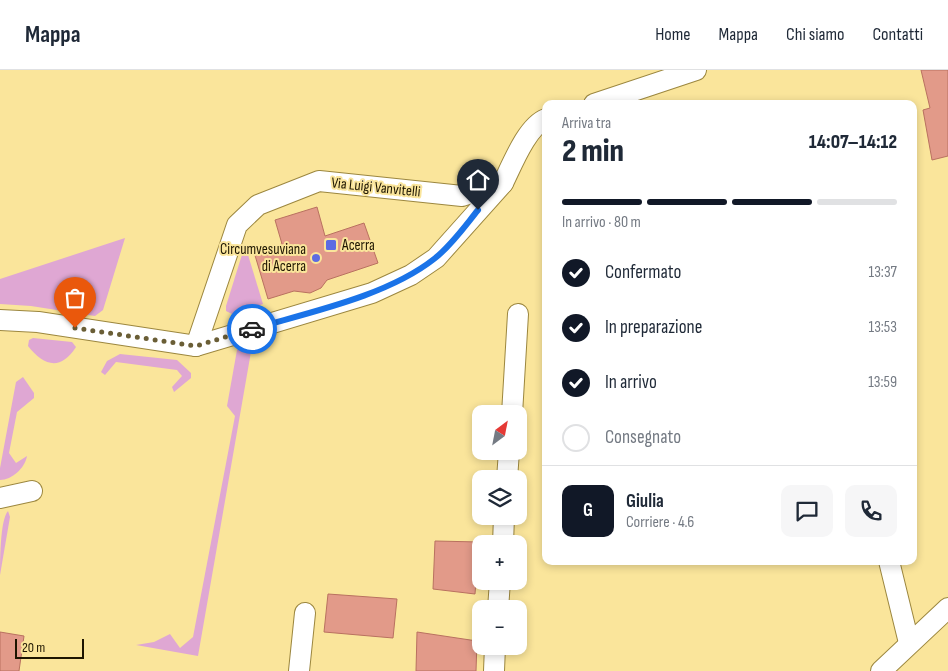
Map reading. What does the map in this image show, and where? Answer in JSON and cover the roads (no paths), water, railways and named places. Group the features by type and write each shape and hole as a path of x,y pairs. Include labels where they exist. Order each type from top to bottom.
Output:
{"street":[{"path":"606,100 696,70"},
{"path":"0,320 38,322 196,346 372,293 411,275 436,258 503,183 526,138 542,120"},
{"name":"Via Luigi Vanvitelli","path":"196,346 237,225 258,205 319,181 462,196 503,183"},
{"path":"513,405 518,314"},
{"path":"0,498 32,491"},
{"path":"890,565 909,643"},
{"path":"881,671 948,608"},
{"path":"299,671 304,613"},
{"path":"494,671 495,655"}],"place":[{"name":"Acerra","path":"331,245"},
{"name":"Circumvesuviana di Acerra","path":"316,258"}]}
